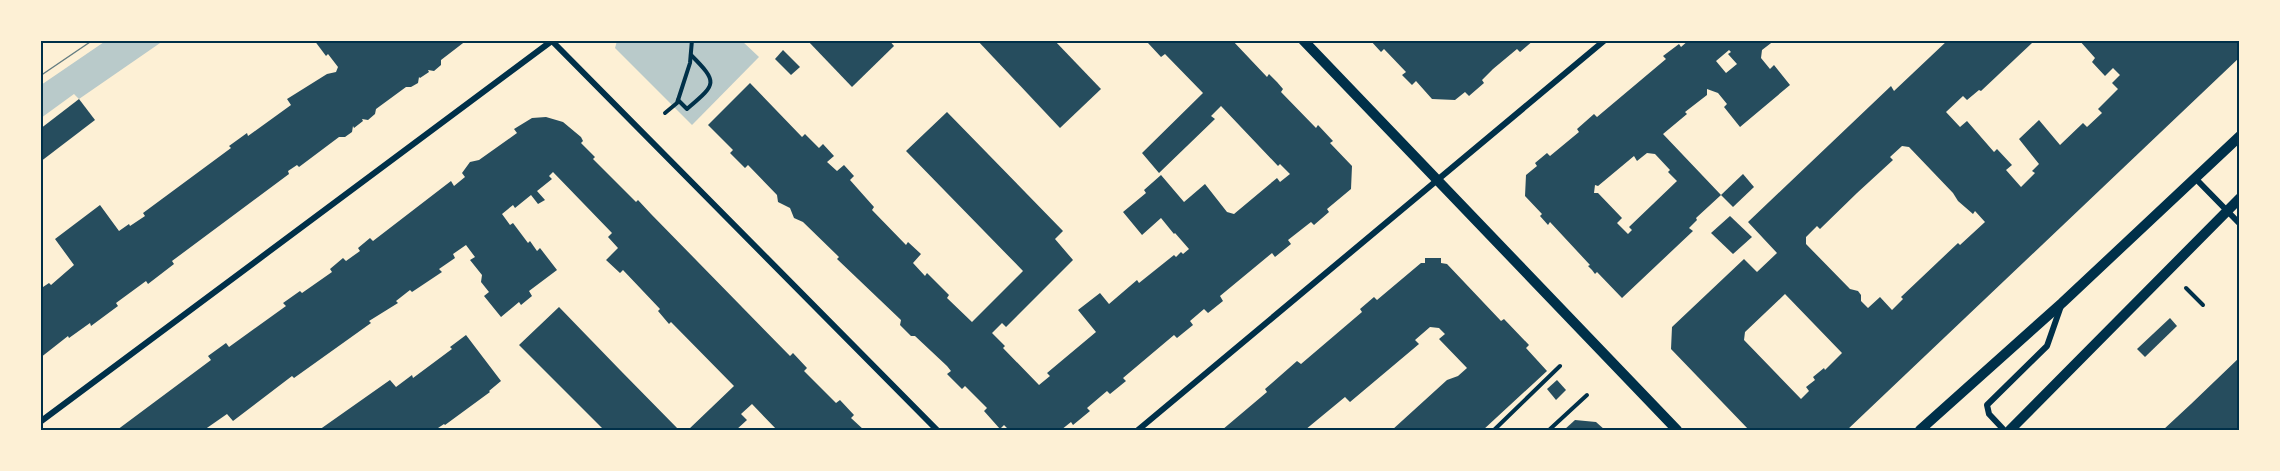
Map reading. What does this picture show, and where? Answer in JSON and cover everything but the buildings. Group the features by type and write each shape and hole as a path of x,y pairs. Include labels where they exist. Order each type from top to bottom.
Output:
{"street":[{"path":"1303,40 1677,430"},
{"path":"1138,430 1605,40"},
{"path":"40,422 552,41 937,430"},
{"path":"1920,430 2062,303 2240,136"},
{"path":"2195,178 2240,224"},
{"path":"2010,430 2240,198"},
{"path":"2004,430 1989,414 1988,405 2047,346 2062,303"}],"path":[{"path":"665,113 678,100 688,73 692,40"},
{"path":"678,100 687,109 707,91 711,81 707,71 691,55"},
{"path":"2186,288 2203,305"},
{"path":"1494,430 1560,366"},
{"path":"1549,430 1587,395"}],"shaded area":[{"path":"107,40 163,41 79,99 74,94 41,118 41,85"},
{"path":"617,41 742,41 759,57 692,125 615,48"}],"tram line":[{"path":"40,76 93,40"}]}
